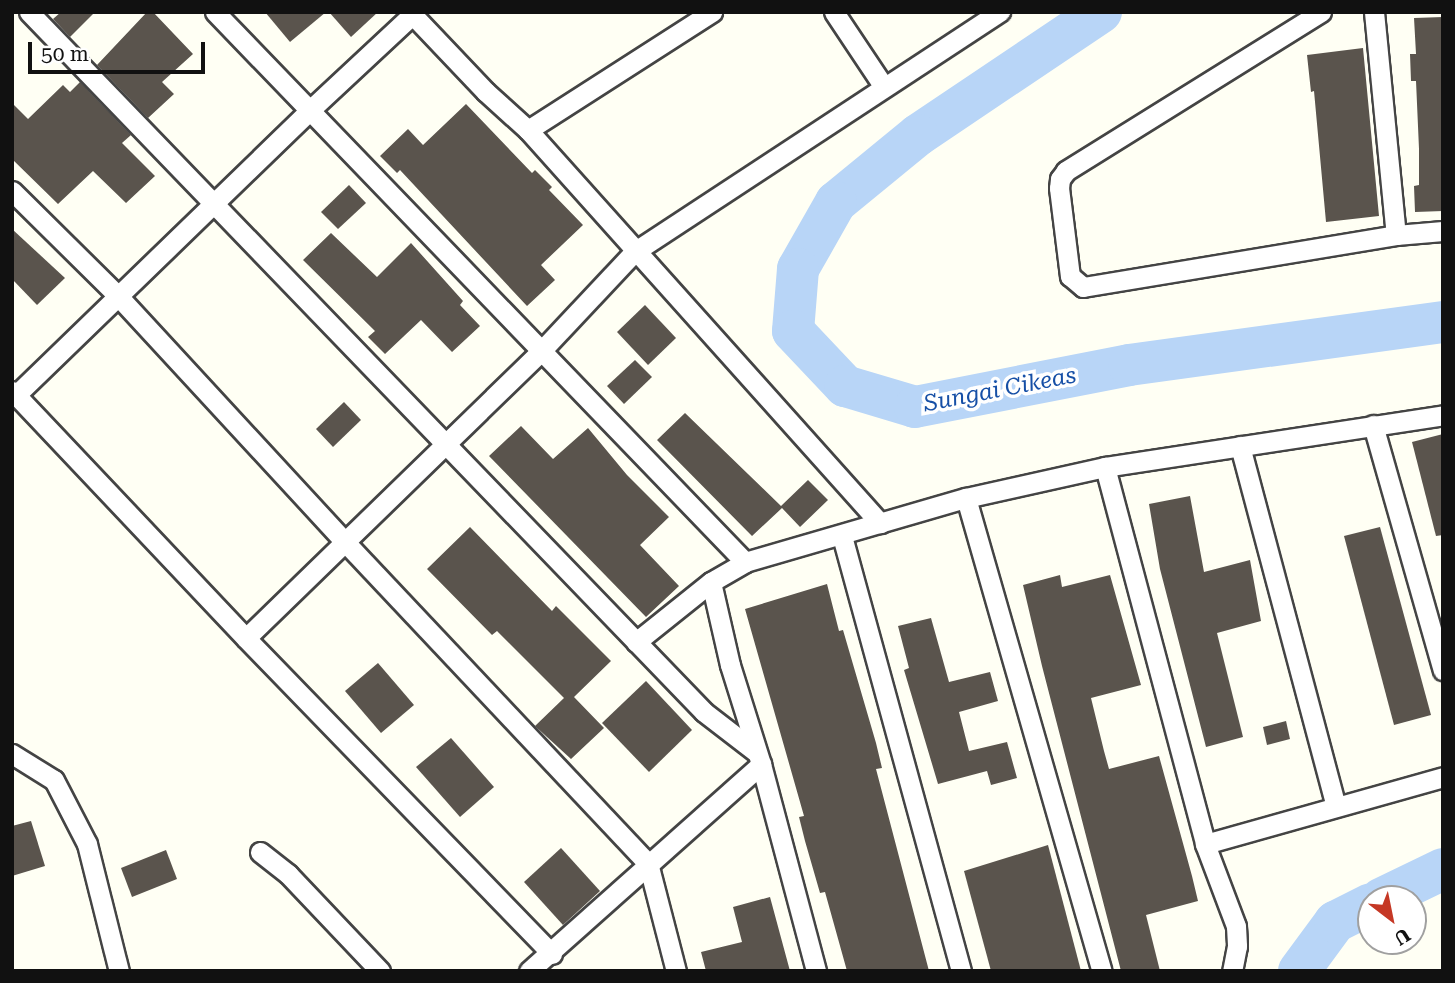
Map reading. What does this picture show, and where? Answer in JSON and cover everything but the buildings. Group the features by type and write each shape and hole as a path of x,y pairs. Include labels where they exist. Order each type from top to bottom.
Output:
{"street":[{"path":"29,12 704,712 758,758"},
{"path":"215,12 745,562"},
{"path":"528,130 712,12"},
{"path":"834,12 884,87"},
{"path":"246,638 542,350 635,253 1000,12"},
{"path":"1321,12 1066,172 1060,179 1059,188 1070,276 1083,287 1396,235 1443,230"},
{"path":"1374,12 1396,235"},
{"path":"552,954 246,638 14,393 214,205 411,14 485,92 528,130 635,253 880,523"},
{"path":"12,191 118,296 345,542 648,863 676,971"},
{"path":"636,642 711,582 745,562 966,498 1105,467 1443,415"},
{"path":"1373,425 1443,670"},
{"path":"1240,446 1336,806"},
{"path":"1105,467 1205,844 1236,926 1237,946 1232,971"},
{"path":"966,498 1102,971"},
{"path":"842,536 961,971"},
{"path":"711,582 730,665 816,971"},
{"path":"12,754 54,780 88,844 119,971"},
{"path":"529,971 552,954 758,758"},
{"path":"1205,844 1443,777"},
{"path":"260,852 288,874 380,971"}],"waterway":[{"name":"Sungai Cikeas","path":"1101,12 918,135 836,202 798,269 793,331 845,386 915,407 1129,365 1443,322"},
{"name":"Sungai Cikeas","path":"1410,885 1443,869"},
{"name":"Sungai Cikeas","path":"1299,971 1335,922 1357,911"}]}
